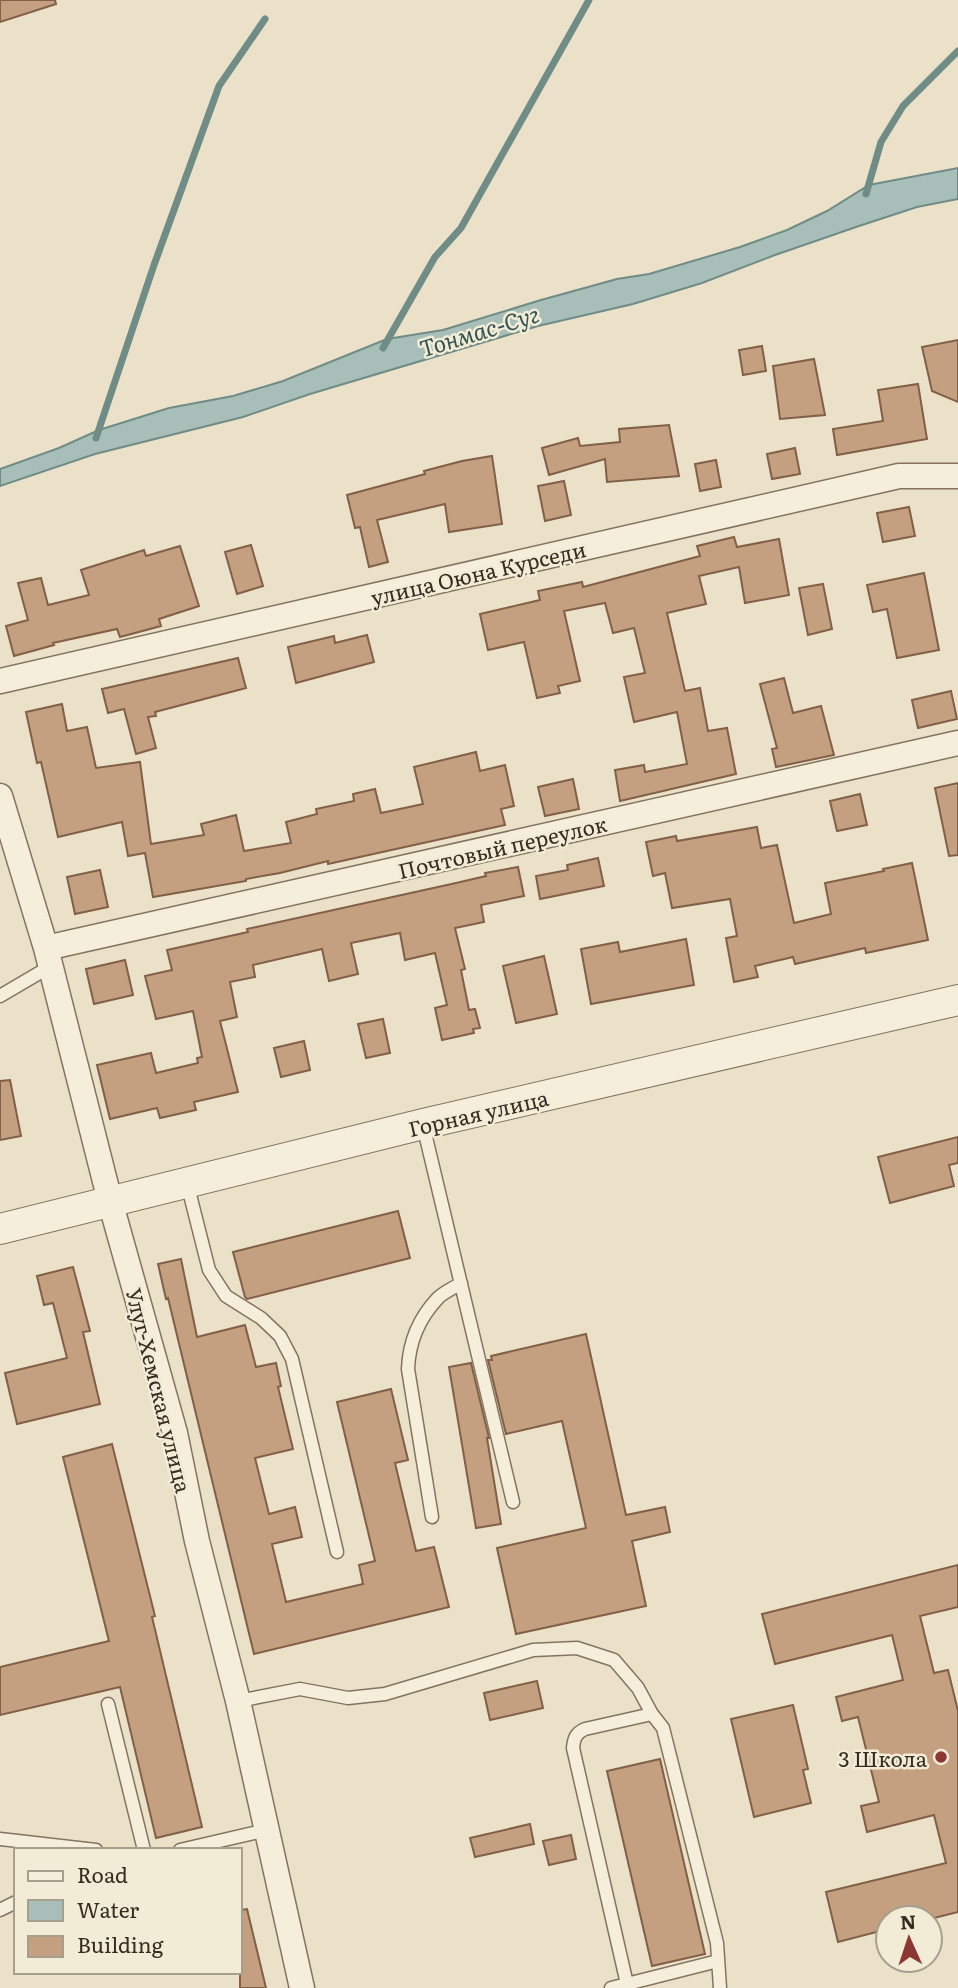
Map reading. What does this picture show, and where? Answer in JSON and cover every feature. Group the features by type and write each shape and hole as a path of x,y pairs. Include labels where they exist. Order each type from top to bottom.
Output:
{"street":[{"name":"улица Оюна Курседи","path":"0,681 900,476 958,476"},
{"name":"Почтовый переулок","path":"48,957 958,743"},
{"name":"Улуг-Хемская улица","path":"0,796 48,957 110,1201 175,1433 197,1541 238,1701 302,1988"},
{"name":"Горная улица","path":"0,1229 423,1125 958,1000"}],"lane":[{"path":"0,996 48,957"},
{"path":"423,1125 513,1502"},
{"path":"187,1182 209,1270 226,1296 261,1318 280,1336 292,1359 337,1552"},
{"path":"432,1517 408,1369 409,1351 414,1334 438,1298 461,1283"},
{"path":"238,1701 300,1689 348,1698 385,1694 533,1650 577,1648 614,1660 638,1688 663,1728 716,1943 720,1988"},
{"path":"108,1704 144,1848"},
{"path":"627,1984 573,1740 578,1732 585,1729 652,1714"},
{"path":"189,1848 267,1830"},
{"path":"0,1839 79,1848"},
{"path":"611,1988 718,1961"}],"water":[{"name":"Тонмас-Суг","path":"958,168 958,199 917,207 702,283 633,304 538,326 310,394 243,417 95,454 0,486 0,469 99,430 169,408 233,396 283,381 387,339 443,330 541,300 617,279 649,274 740,247 787,230 827,211 869,185"}],"building":[{"path":"0,0 55,0 56,4 0,22"},
{"path":"958,340 958,402 932,391 922,347"},
{"path":"762,346 766,371 743,375 739,350"},
{"path":"814,359 825,415 780,419 773,366"},
{"path":"918,384 927,439 837,455 833,429 883,421 878,390"},
{"path":"669,425 679,476 607,482 605,459 549,475 542,448 578,438 580,446 620,442 619,429"},
{"path":"795,448 800,474 772,479 767,454"},
{"path":"492,456 502,524 449,532 445,504 377,520 388,562 369,567 360,527 355,528 347,495 425,474 424,471"},
{"path":"716,460 721,487 700,491 695,464"},
{"path":"564,481 571,515 545,521 538,486"},
{"path":"909,507 915,536 883,542 877,513"},
{"path":"734,537 737,547 779,539 789,595 745,603 739,567 699,576 706,604 667,613 685,691 700,688 708,731 727,728 736,774 620,801 615,770 644,765 645,772 687,764 677,712 634,722 624,677 645,673 634,628 613,633 605,603 564,611 580,681 558,686 560,693 537,698 524,642 488,650 480,614 540,600 538,591 582,582 583,587 700,556 697,546"},
{"path":"251,545 263,586 237,594 225,552"},
{"path":"180,546 199,606 159,619 161,626 120,637 117,629 53,643 54,645 14,656 6,626 28,620 18,583 41,578 48,605 89,595 81,570 144,550 146,556"},
{"path":"924,573 939,650 897,658 887,609 873,612 867,585"},
{"path":"823,584 832,629 808,635 799,588"},
{"path":"367,635 374,662 296,683 288,647 334,636 335,643"},
{"path":"238,658 246,688 155,712 156,716 148,717 156,748 136,754 124,709 108,713 102,689"},
{"path":"784,678 793,713 821,706 834,755 776,767 772,749 777,748 760,684"},
{"path":"951,691 957,719 918,728 912,700"},
{"path":"62,704 67,731 87,727 96,768 140,762 151,844 204,835 201,824 236,815 244,851 291,843 286,822 317,814 316,809 354,801 353,794 375,789 381,813 423,804 414,767 476,752 480,771 505,765 514,806 501,809 505,825 328,864 328,861 246,881 153,897 145,853 128,856 122,822 58,837 41,762 37,763 26,712"},
{"path":"573,779 579,809 545,816 538,787"},
{"path":"958,783 958,855 949,856 935,788"},
{"path":"860,794 867,825 837,831 830,801"},
{"path":"757,827 761,848 777,845 794,923 831,914 825,883 912,863 928,940 866,953 865,948 795,964 793,957 755,966 758,977 734,982 726,938 737,936 730,899 672,908 665,873 653,876 646,842 676,836 677,841"},
{"path":"598,858 604,886 540,899 536,876 568,870 567,865"},
{"path":"518,867 524,896 481,905 484,922 455,928 465,969 461,970 469,1010 475,1009 480,1028 473,1029 474,1033 442,1040 435,1008 447,1005 435,953 405,960 400,933 351,943 358,974 329,981 322,949 253,965 255,977 230,982 237,1017 220,1021 238,1092 194,1102 196,1110 160,1118 157,1108 110,1119 97,1065 151,1053 156,1073 198,1063 197,1058 202,1057 193,1011 156,1019 145,976 172,970 167,950"},
{"path":"100,870 108,907 75,914 67,877"},
{"path":"686,939 694,985 591,1004 581,949 618,942 620,952"},
{"path":"544,956 557,1014 516,1023 503,966"},
{"path":"125,960 133,995 94,1004 86,969"},
{"path":"383,1019 390,1053 366,1058 358,1024"},
{"path":"304,1041 310,1070 281,1077 274,1048"},
{"path":"10,1080 21,1136 0,1140 0,1081"},
{"path":"958,1137 958,1163 949,1165 954,1186 890,1203 878,1157"},
{"path":"398,1211 410,1258 247,1299 245,1297 233,1252"},
{"path":"181,1259 197,1337 245,1325 256,1367 276,1363 281,1386 278,1387 293,1449 255,1458 269,1514 295,1507 302,1537 272,1544 286,1602 363,1584 359,1565 375,1561 337,1402 391,1389 408,1460 395,1463 416,1551 434,1547 449,1607 254,1654 158,1264"},
{"path":"73,1267 90,1331 83,1332 100,1404 17,1424 5,1373 67,1358 53,1303 44,1305 37,1276"},
{"path":"586,1334 626,1515 665,1507 670,1532 632,1541 646,1606 516,1634 497,1548 586,1528 562,1421 506,1434 488,1360 492,1360 491,1356"},
{"path":"471,1363 489,1438 501,1524 476,1528 449,1367"},
{"path":"112,1444 155,1616 152,1617 202,1827 156,1838 120,1687 0,1715 0,1667 109,1641 63,1457"},
{"path":"958,1565 958,1607 920,1616 934,1673 948,1670 958,1711 958,1912 944,1916 944,1904 874,1904 874,1933 838,1942 826,1892 946,1863 934,1815 867,1832 861,1806 879,1802 858,1717 842,1721 836,1697 903,1680 892,1635 775,1664 762,1614"},
{"path":"537,1681 543,1708 490,1720 484,1693"},
{"path":"793,1705 808,1769 803,1770 811,1803 754,1817 731,1719"},
{"path":"660,1759 705,1954 652,1966 607,1771"},
{"path":"530,1824 534,1844 475,1857 470,1838"},
{"path":"571,1835 576,1859 549,1865 543,1841"},
{"path":"247,1909 266,1988 240,1988 242,1910"}],"waterway":[{"path":"383,348 435,257 461,228 589,0"},
{"path":"96,438 154,265 219,86 265,19"},
{"path":"866,194 881,142 903,106 958,51"}],"place":[{"name":"3 Школа","path":"941,1757"}]}
